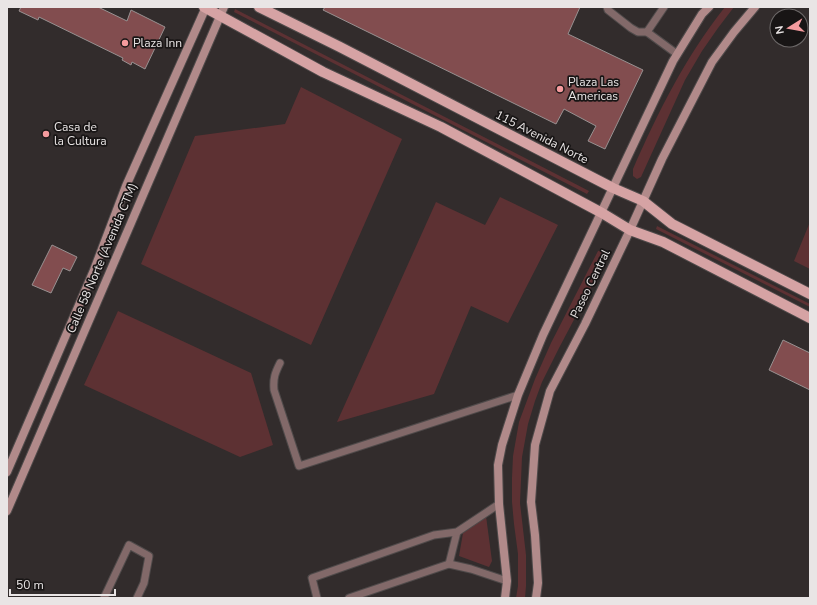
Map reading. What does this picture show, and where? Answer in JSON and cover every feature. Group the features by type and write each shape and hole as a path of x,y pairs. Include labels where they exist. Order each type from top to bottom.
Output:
{"main road":[{"path":"205,7 222,11 323,72 441,127 602,213 630,230 663,242 810,318"},
{"name":"Calle 58 Norte (Avenida CTM)","path":"7,472 94,270 126,186 205,7"},
{"name":"115 Avenida Norte","path":"259,7 340,47 613,188 643,201 672,224 810,294"},
{"name":"Paseo Central","path":"505,598 507,581 499,504 498,465 502,445 518,395 543,336 673,61 702,14 709,7"},
{"name":"Paseo Central","path":"536,598 538,583 531,502 535,445 550,391 585,324 662,159 712,62 755,7"},
{"name":"Calle 58 Norte (Avenida CTM)","path":"7,511 222,11"}],"lane":[{"path":"607,7 608,10 631,28 638,32 647,32 677,54"},
{"path":"647,32 664,7"},
{"path":"280,363 273,380 274,390 299,466 518,395"},
{"path":"317,598 312,578 434,535 457,532 499,504"},
{"path":"449,564 457,532"},
{"path":"104,598 129,545 149,556 144,583 136,598"},
{"path":"349,598 449,564 471,569 507,581"}],"shaded area":[{"path":"725,7 734,7 702,51 685,80 641,177 637,179 633,176 633,169 652,127 685,65"},
{"path":"235,9 589,191 587,194 234,12"},
{"path":"301,87 402,139 311,345 141,264 195,136 285,124"},
{"path":"500,197 558,225 508,323 471,306 434,394 337,422 436,202 485,225"},
{"path":"810,222 810,269 794,261"},
{"path":"657,226 810,304 810,307 656,229"},
{"path":"598,251 607,251 606,259 542,382 528,424 522,457 520,503 526,555 526,586 525,598 516,598 518,586 518,554 512,502 512,478 513,456 519,422 535,379 551,343"},
{"path":"118,311 251,373 273,445 240,457 84,385"},
{"path":"486,516 492,561 489,567 459,556 463,533"}],"building":[{"name":"Plaza Inn","path":"21,7 98,7 127,21 131,10 165,27 145,69 132,62 131,65 122,60 123,58 39,17 38,20 19,11"},
{"name":"Plaza Las Americas","path":"325,7 580,7 568,34 643,70 605,149 588,141 596,126 564,109 556,124 323,10"},
{"path":"52,245 77,257 70,271 63,268 51,293 32,285"},
{"path":"783,340 810,353 810,390 769,370"}],"place":[{"name":"Plaza Inn","path":"125,43"},
{"name":"Plaza Las Americas","path":"560,89"},
{"name":"Casa de la Cultura","path":"46,134"}]}
